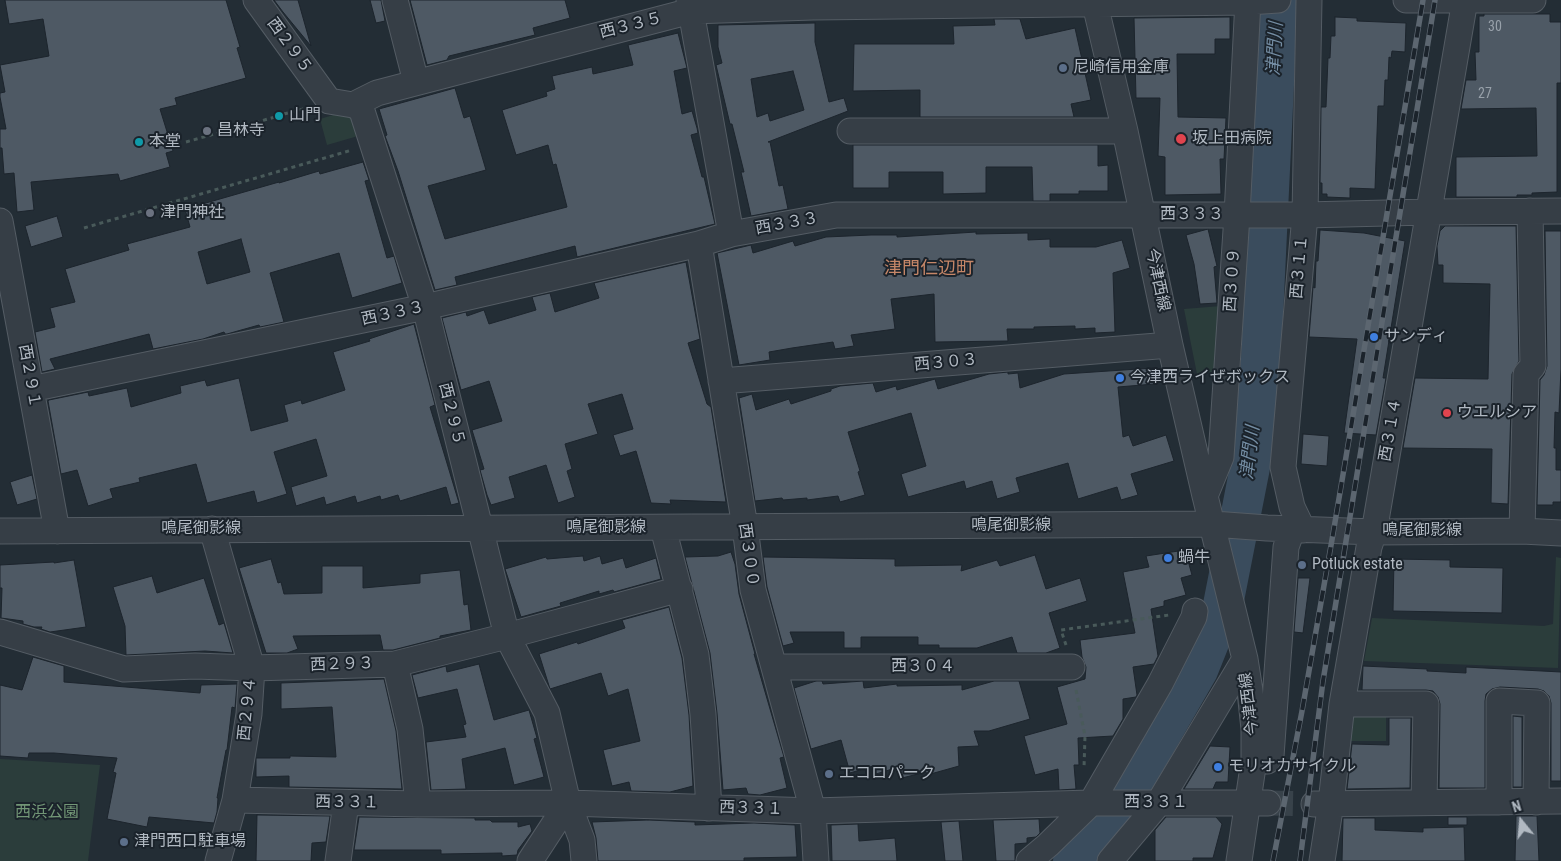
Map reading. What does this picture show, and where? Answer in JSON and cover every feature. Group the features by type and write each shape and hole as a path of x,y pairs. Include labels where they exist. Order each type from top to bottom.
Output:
{"street":[{"name":"西２９５","path":"256,0 329,101 361,108 425,307 507,636 547,713 568,803 582,840 584,861"},
{"path":"395,0 416,82"},
{"name":"西３３５","path":"353,105 377,93 690,5 1278,0"},
{"name":"西３１１","path":"1300,530 1292,508 1284,467 1305,215 1309,0"},
{"path":"1406,0 1533,0"},
{"name":"西３０９","path":"1205,496 1221,457 1243,215 1248,1"},
{"name":"西３１４","path":"1322,861 1322,804 1342,704 1369,547 1374,532 1376,456 1428,212 1465,1"},
{"name":"今津西線","path":"1094,2 1144,215 1170,345 1205,496 1218,524 1221,559 1242,648 1254,729 1254,760 1258,803 1239,861"},
{"path":"690,5 730,234"},
{"path":"850,131 1125,131"},
{"path":"1522,531 1526,374 1533,366 1530,211"},
{"name":"西３３３","path":"31,389 425,307 699,244 730,234 836,215 1305,215 1561,211"},
{"name":"西２９１","path":"0,221 57,531"},
{"name":"西３００","path":"699,244 745,527 753,590 813,811 816,861"},
{"name":"西３０３","path":"721,381 1170,345"},
{"name":"鳴尾御影線","path":"0,531 1218,524 1300,530 1374,532 1561,532"},
{"path":"663,528 696,655 703,714 709,808"},
{"name":"西２９４","path":"212,529 252,668 249,714 235,800 218,861"},
{"path":"1254,760 1267,761 1271,756 1286,547 1290,536 1300,530"},
{"name":"西２９３","path":"0,632 124,669 195,666 252,668 396,664 680,589"},
{"path":"1029,861 1048,845 1087,803 1160,684 1194,617 1195,611"},
{"path":"1110,861 1151,804 1242,648"},
{"path":"396,664 410,729 418,804"},
{"name":"西３０４","path":"774,667 1072,667"},
{"path":"1499,802 1499,701 1537,702 1536,802"},
{"path":"1342,704 1426,704 1424,802"},
{"name":"西３３１","path":"235,800 418,804 568,803 813,811 1087,803 1258,803"},
{"path":"1322,804 1561,802"},
{"path":"338,861 346,803"},
{"path":"530,861 568,803"}],"path":[{"path":"186,142 274,117"},
{"path":"84,228 372,145"},
{"path":"1087,803 1085,736 1072,667 1062,630 1195,611"}],"green space":[{"path":"343,112 352,116 358,136 327,145 320,119"},
{"path":"1221,306 1220,371 1197,374 1184,309"},
{"path":"1556,557 1561,558 1558,668 1364,661 1372,618 1544,626 1553,624"},
{"path":"1386,707 1386,741 1350,741 1353,712"},
{"name":"西浜公園","path":"0,759 100,765 88,861 0,861"}],"building":[{"path":"5,0 226,0 240,47 237,48 246,78 175,98 177,105 160,109 173,151 166,153 170,167 120,181 118,174 31,182 34,210 17,212 14,173 4,174 2,148 0,148 0,129 6,129 0,97 0,93 5,92 0,65 49,56 43,19 9,24"},
{"path":"274,0 298,0 311,46 283,12"},
{"path":"370,0 381,0 385,21 376,23"},
{"path":"410,0 565,0 570,18 533,28 535,35 449,56 447,60 427,65"},
{"path":"1484,14 1550,14 1550,22 1561,22 1561,83 1557,83 1557,192 1532,193 1532,195 1517,195 1517,197 1456,197 1456,157 1537,156 1536,108 1461,109 1466,80 1476,80 1475,52 1479,52 1479,16 1484,16"},
{"path":"1230,17 1230,39 1215,39 1215,54 1177,54 1178,117 1226,118 1224,159 1220,159 1221,194 1165,195 1165,157 1158,156 1160,98 1136,98 1134,18"},
{"path":"1335,17 1357,18 1357,21 1406,23 1405,52 1392,51 1391,58 1389,57 1388,80 1385,80 1384,106 1378,106 1375,189 1350,188 1350,198 1327,197 1327,194 1322,194 1322,183 1320,183 1321,107 1326,107 1328,58 1330,58 1331,36 1335,36"},
{"path":"994,19 1020,19 1026,39 1075,28 1091,100 1071,104 1074,117 920,117 920,90 853,91 854,44 954,44 953,26 995,25"},
{"path":"815,23 815,42 829,102 844,98 848,111 768,142 770,142 779,186 783,185 788,209 751,216 741,172 744,172 716,65 722,63 718,47 718,25","holes":["793,71 804,110 770,121 768,113 757,117 751,79"]},
{"path":"678,33 687,68 674,71 682,114 692,111 698,133 691,135 702,177 704,177 715,224 577,257 575,246 455,277 457,285 435,290 398,171 385,136 387,135 379,109 455,88 464,118 470,116 486,170 428,186 445,239 567,207 556,164 553,165 548,145 516,155 502,110 547,96 546,92 555,89 552,76 592,67 593,74 633,65 628,45"},
{"path":"853,145 1098,145 1098,166 1108,165 1108,191 1050,194 1050,201 1033,201 1032,167 986,167 986,193 943,194 943,172 889,172 889,188 853,188"},
{"path":"363,162 369,180 365,181 387,258 394,256 402,283 352,298 339,253 270,273 284,322 260,327 259,325 227,334 224,332 203,339 153,349 149,334 50,359 55,369 42,372 35,332 55,327 50,308 75,302 65,269 129,250 127,244 190,227 185,209 319,171 320,174","holes":["241,239 250,272 207,284 198,252"]},
{"path":"57,216 63,237 31,247 25,226"},
{"path":"1445,226 1516,226 1519,361 1512,374 1508,504 1491,503 1492,449 1403,448 1415,378 1488,379 1490,284 1443,283 1443,265 1438,265 1437,246 1440,231"},
{"path":"1208,229 1217,266 1214,267 1217,303 1200,304 1194,264 1186,235"},
{"path":"1320,230 1364,233 1405,241 1383,378 1386,378 1376,435 1344,433 1357,339 1309,337"},
{"path":"1545,231 1561,231 1561,369 1559,413 1555,412 1554,448 1556,448 1556,470 1561,470 1561,502 1553,502 1553,505 1537,505 1540,380 1547,366"},
{"path":"976,232 976,234 1028,233 1028,240 1050,239 1050,247 1096,247 1122,240 1130,268 1113,273 1115,332 1095,333 1095,328 1075,329 1075,326 1034,327 1034,329 1007,329 1008,341 935,342 934,294 891,299 895,329 851,335 854,346 835,349 833,342 792,348 769,352 770,360 739,365 717,253 751,245 753,253 793,241 795,246 826,237 897,235 897,237"},
{"path":"686,262 700,339 688,343 707,404 711,407 726,502 670,500 671,504 651,503 636,451 620,456 613,435 633,429 622,394 588,404 598,434 565,444 572,469 567,471 575,497 558,503 546,465 509,477 515,498 491,505 480,470 484,469 472,430 502,421 489,381 461,390 442,318 466,312 467,316 484,310 489,324 536,310 532,297 550,293 555,312 599,298 594,283"},
{"path":"414,324 435,405 430,407 459,503 451,505 446,487 400,501 398,495 381,500 380,496 357,503 355,496 326,505 324,497 296,506 291,487 327,476 316,439 274,452 287,494 257,503 254,491 207,503 196,464 139,478 140,482 110,489 113,498 88,506 77,470 61,474 49,400 88,392 89,396 127,388 131,407 181,393 180,386 205,380 207,386 239,378 251,431 288,421 284,405 301,400 302,404 345,390 333,352 370,341 369,339"},
{"path":"1153,368 1154,384 1118,387 1123,437 1129,435 1133,446 1166,435 1174,461 1131,474 1138,495 1121,500 1117,487 1078,499 1068,463 1016,478 1020,492 997,499 992,481 966,489 964,481 908,497 901,474 926,466 911,413 848,432 865,495 840,502 838,496 807,500 807,498 783,500 782,498 755,501 739,398 752,394 756,410 789,399 791,404 831,391 831,389 840,386 873,383 876,392 896,386 897,390 935,379 938,389 989,374 1008,372 1008,374 1018,373 1020,388 1064,374"},
{"path":"1303,434 1329,436 1327,466 1301,464"},
{"path":"32,475 37,499 17,505 10,482"},
{"path":"1185,550 1192,575 1181,578 1186,595 1164,601 1164,606 1151,609 1158,656 1154,664 1133,667 1137,695 1136,697 1123,699 1123,719 1113,736 1078,738 1079,765 1074,765 1076,789 1059,790 1058,769 1035,775 1024,736 1067,724 1057,687 1085,679 1086,667 1082,657 1080,640 1135,633 1123,572 1149,567 1146,556"},
{"path":"731,552 754,654 784,757 780,758 787,788 760,795 748,794 746,788 723,790 710,653 685,557 718,556"},
{"path":"1035,555 1046,589 1080,578 1087,601 1049,613 1060,648 1046,653 1017,653 1012,637 977,648 939,648 939,645 918,645 918,637 861,637 861,648 844,648 844,632 790,632 794,643 783,646 767,587 763,557 895,559 895,566 962,565 961,571 997,560 1000,566"},
{"path":"583,556 584,561 600,556 602,564 623,558 626,568 656,558 661,579 614,592 613,590 599,594 599,591 560,603 561,606 521,617 505,569 546,557 547,559"},
{"path":"271,559 278,583 281,582 284,594 322,593 322,566 363,566 363,588 420,583 420,574 460,570 464,605 468,604 471,630 440,636 440,638 393,650 383,650 380,635 293,636 298,649 287,653 266,653 239,568"},
{"path":"1394,559 1450,560 1450,567 1503,568 1502,613 1393,611"},
{"path":"74,560 86,627 50,632 41,629 42,627 23,624 23,621 1,618 2,588 0,588 0,565 54,563"},
{"path":"152,576 157,593 204,578 219,625 224,623 233,653 205,651 126,655 125,626 113,587"},
{"path":"1298,578 1310,578 1303,633 1294,632"},
{"path":"669,607 682,658 689,715 693,786 670,792 631,791 629,782 612,786 603,750 640,741 628,689 608,696 601,673 550,689 539,654 577,642 578,644 625,628 622,620"},
{"path":"33,657 64,666 64,682 200,693 201,685 237,684 235,708 232,707 227,750 214,823 149,817 147,827 107,819 116,773 113,772 117,758 54,753 29,753 28,758 0,756 0,685 22,690"},
{"path":"479,664 494,720 529,710 537,738 534,739 544,777 514,785 505,748 462,759 466,789 431,790 426,742 466,737 463,725 466,724 457,689 418,698 412,675 446,666 447,672"},
{"path":"1363,666 1466,673 1466,667 1561,672 1561,781 1551,781 1551,703 1549,696 1544,691 1500,687 1492,689 1486,694 1485,788 1439,788 1440,704 1438,697 1433,691 1426,690 1362,690"},
{"path":"384,679 396,731 402,789 289,787 289,776 256,777 256,758 290,758 290,756 336,757 332,707 281,709 281,683"},
{"path":"822,681 823,684 863,681 864,688 897,684 897,686 962,685 962,690 994,681 1019,681 1030,719 989,731 974,731 979,746 958,747 959,766 927,775 926,772 902,778 899,767 876,774 873,766 850,773 841,740 811,749 794,688"},
{"path":"1513,716 1522,717 1522,787 1513,787"},
{"path":"1389,718 1411,718 1410,788 1347,789 1352,744 1389,745"},
{"path":"1210,746 1230,747 1228,782 1216,782 1213,789 1184,789"},
{"path":"257,815 330,816 326,842 312,843 311,861 256,861"},
{"path":"1516,816 1537,816 1539,861 1515,861"},
{"path":"359,817 475,818 475,820 490,820 492,822 518,822 518,827 530,824 532,831 518,850 517,855 502,856 502,853 441,854 441,850 354,850"},
{"path":"1166,817 1216,817 1222,824 1213,858 1193,858 1193,861 1155,861 1155,830"},
{"path":"1448,817 1467,817 1467,825 1448,825"},
{"path":"1343,818 1375,818 1375,830 1423,832 1423,828 1464,827 1465,861 1342,861"},
{"path":"1039,819 1040,833 1036,837 1027,838 1027,843 1015,844 1015,861 996,861 993,820"},
{"path":"648,820 695,822 695,825 754,823 795,825 797,857 744,858 744,861 598,861 596,838 592,822"},
{"path":"959,821 963,861 945,861 941,822"},
{"path":"858,824 859,841 895,838 897,861 832,861 831,825"}],"waterway":[{"name":"津門川","path":"1073,861 1127,793 1198,670 1222,610 1253,452 1261,359 1278,0"}],"tunnel":[{"path":"1268,803 1314,804"}],"railway":[{"path":"1273,861 1333,534 1423,0"},
{"path":"1300,861 1323,681 1435,0"}],"place":[{"name":"尼崎信用金庫","path":"1063,68"},
{"name":"山門","path":"279,116"},
{"name":"昌林寺","path":"207,131"},
{"name":"坂上田病院","path":"1181,139"},
{"name":"本堂","path":"139,142"},
{"name":"津門神社","path":"150,213"},
{"name":"サンディ","path":"1374,337"},
{"name":"今津西ライぜボックス","path":"1120,378"},
{"name":"ウエルシア","path":"1447,413"},
{"name":"蝸牛","path":"1168,558"},
{"name":"Potluck estate","path":"1302,565"},
{"name":"モリオカサイクル","path":"1218,767"},
{"name":"エコロパーク","path":"829,774"},
{"name":"津門西口駐車場","path":"124,842"}],"district":[{"name":"津門仁辺町","path":"929,269"}]}
